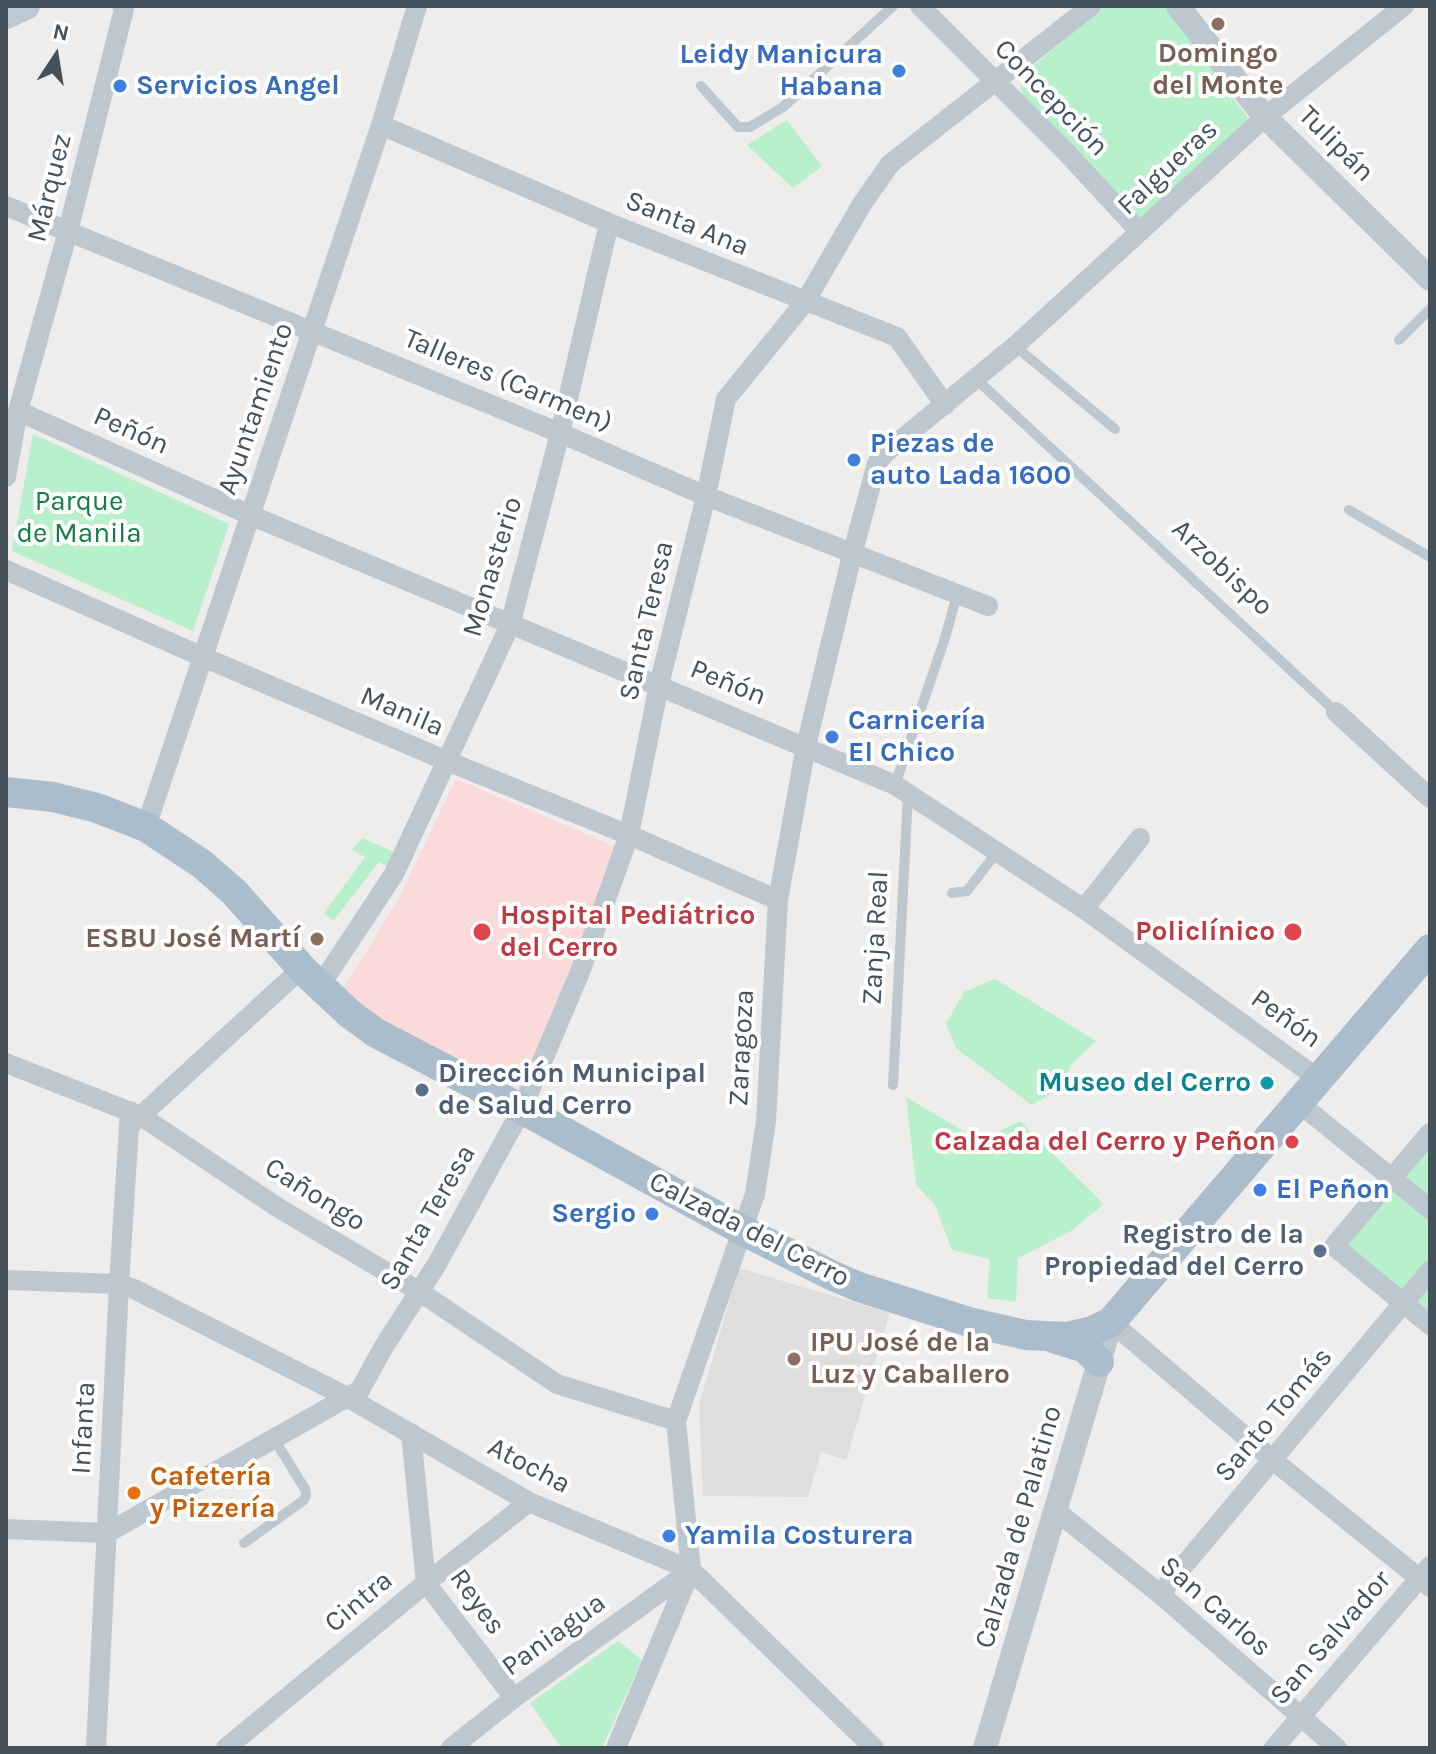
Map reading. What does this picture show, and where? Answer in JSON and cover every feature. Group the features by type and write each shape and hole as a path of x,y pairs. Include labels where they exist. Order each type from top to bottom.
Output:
{"main road":[{"path":"6,15 26,6"},
{"name":"Calzada del Cerro","path":"6,792 53,797 97,808 146,827 202,864 224,883 311,977 350,1014 376,1033 742,1230 831,1275 871,1291 992,1328 1047,1337 1077,1335 1111,1322 1430,949"},
{"path":"1047,1337 1085,1348 1099,1362"}],"street":[{"name":"Márquez","path":"6,477 18,411 68,231 124,9 122,6"},
{"name":"Ayuntamiento","path":"146,827 381,125 416,6"},
{"name":"Concepción","path":"920,6 1140,232"},
{"name":"Santa Teresa","path":"107,1533 360,1390 420,1292 522,1109 580,972 629,835 659,685 706,496 726,399 805,302 862,204 890,164 1091,6"},
{"name":"Tulipán","path":"1178,6 1265,117 1430,279"},
{"name":"Falgueras","path":"976,379 1265,117 1404,6"},
{"name":"Santa Ana","path":"381,125 609,223 897,337 945,405"},
{"name":"Talleres (Carmen)","path":"6,206 312,330 706,496 988,606"},
{"name":"Monasterio","path":"134,1117 311,977 394,874 510,625 560,433 609,223"},
{"name":"Zaragoza","path":"616,1748 691,1570 676,1421 755,1194 766,1121 778,900 806,746 852,555 877,463 885,453 976,379"},
{"name":"Peñón","path":"18,411 250,515 806,746 902,790 1084,909 1320,1080"},
{"name":"Manila","path":"6,570 203,657 778,900"},
{"name":"Arzobispo","path":"1336,712 1430,798"},
{"path":"1084,909 1140,838"},
{"name":"Cañongo","path":"6,1063 134,1117 420,1292 557,1384 676,1421"},
{"path":"1300,1104 1430,1209"},
{"name":"Infanta","path":"96,1748 119,1284 134,1117"},
{"path":"1430,1133 1334,1246 1430,1325"},
{"name":"Santo Tomás","path":"1160,1594 1430,1271"},
{"path":"6,1280 119,1284"},
{"name":"Atocha","path":"119,1284 347,1397 529,1502 691,1570 874,1748"},
{"path":"1111,1322 1274,1461 1427,1577"},
{"name":"Calzada de Palatino","path":"985,1748 1111,1322"},
{"name":"Reyes","path":"411,1433 426,1583 514,1698"},
{"name":"Cintra","path":"234,1746 426,1583 529,1502"},
{"name":"San Carlos","path":"1055,1510 1160,1594 1337,1748"},
{"path":"6,1529 107,1533"},
{"name":"Paniagua","path":"451,1748 514,1698 691,1570"},
{"name":"San Salvador","path":"1274,1748 1298,1717 1427,1577"}],"lane":[{"path":"701,86 738,127 750,127 783,107 893,6"},
{"path":"1399,340 1430,309"},
{"path":"1015,346 1115,429"},
{"name":"Arzobispo","path":"976,379 1336,712"},
{"path":"1349,510 1430,557"},
{"name":"Zanja Real","path":"893,1085 902,790 957,595"},
{"path":"952,893 967,891 997,852"},
{"path":"244,1543 304,1500 306,1495 274,1439"}],"shaded area":[{"name":"Hospital Pediátrico del Cerro","path":"456,779 619,848 522,1091 400,1032 341,992 396,904"},
{"name":"IPU José de la Luz y Caballero","path":"739,1268 890,1313 846,1460 821,1452 808,1497 703,1496 699,1405"}],"green space":[{"path":"1104,6 1167,6 1248,118 1243,129 1147,219 1138,218 1022,94 1019,78"},
{"path":"787,120 822,166 793,188 747,145"},
{"name":"Parque de Manila","path":"33,434 229,524 193,631 12,551"},
{"path":"362,838 398,854 391,869 379,862 333,921 324,913 365,857 352,850"},
{"path":"995,979 1096,1041 1072,1064 1061,1088 1032,1105 956,1048 946,1024 964,992"},
{"path":"906,1097 980,1141 1020,1121 1104,1204 1071,1231 1018,1258 1016,1302 987,1298 990,1259 952,1250 935,1205 916,1185"},
{"path":"1430,1139 1430,1320 1339,1245"},
{"path":"618,1641 642,1660 602,1748 561,1748 530,1703"}],"place":[{"name":"Domingo del Monte","path":"1218,24"},
{"name":"Leidy Manicura Habana","path":"899,71"},
{"name":"Servicios Angel","path":"120,86"},
{"name":"Piezas de auto Lada 1600","path":"854,460"},
{"name":"Carnicería El Chico","path":"832,737"},
{"name":"Hospital Pediátrico del Cerro","path":"482,932"},
{"name":"Policlínico","path":"1293,932"},
{"name":"ESBU José Martí","path":"317,939"},
{"name":"Museo del Cerro","path":"1267,1083"},
{"name":"Dirección Municipal de Salud Cerro","path":"422,1090"},
{"name":"Calzada del Cerro y Peñon","path":"1292,1142"},
{"name":"El Peñon","path":"1260,1190"},
{"name":"Sergio","path":"652,1214"},
{"name":"Registro de la Propiedad del Cerro","path":"1320,1251"},
{"name":"IPU José de la Luz y Caballero","path":"794,1359"},
{"name":"Cafetería y Pizzería","path":"134,1493"},
{"name":"Yamila Costurera","path":"669,1536"}]}
